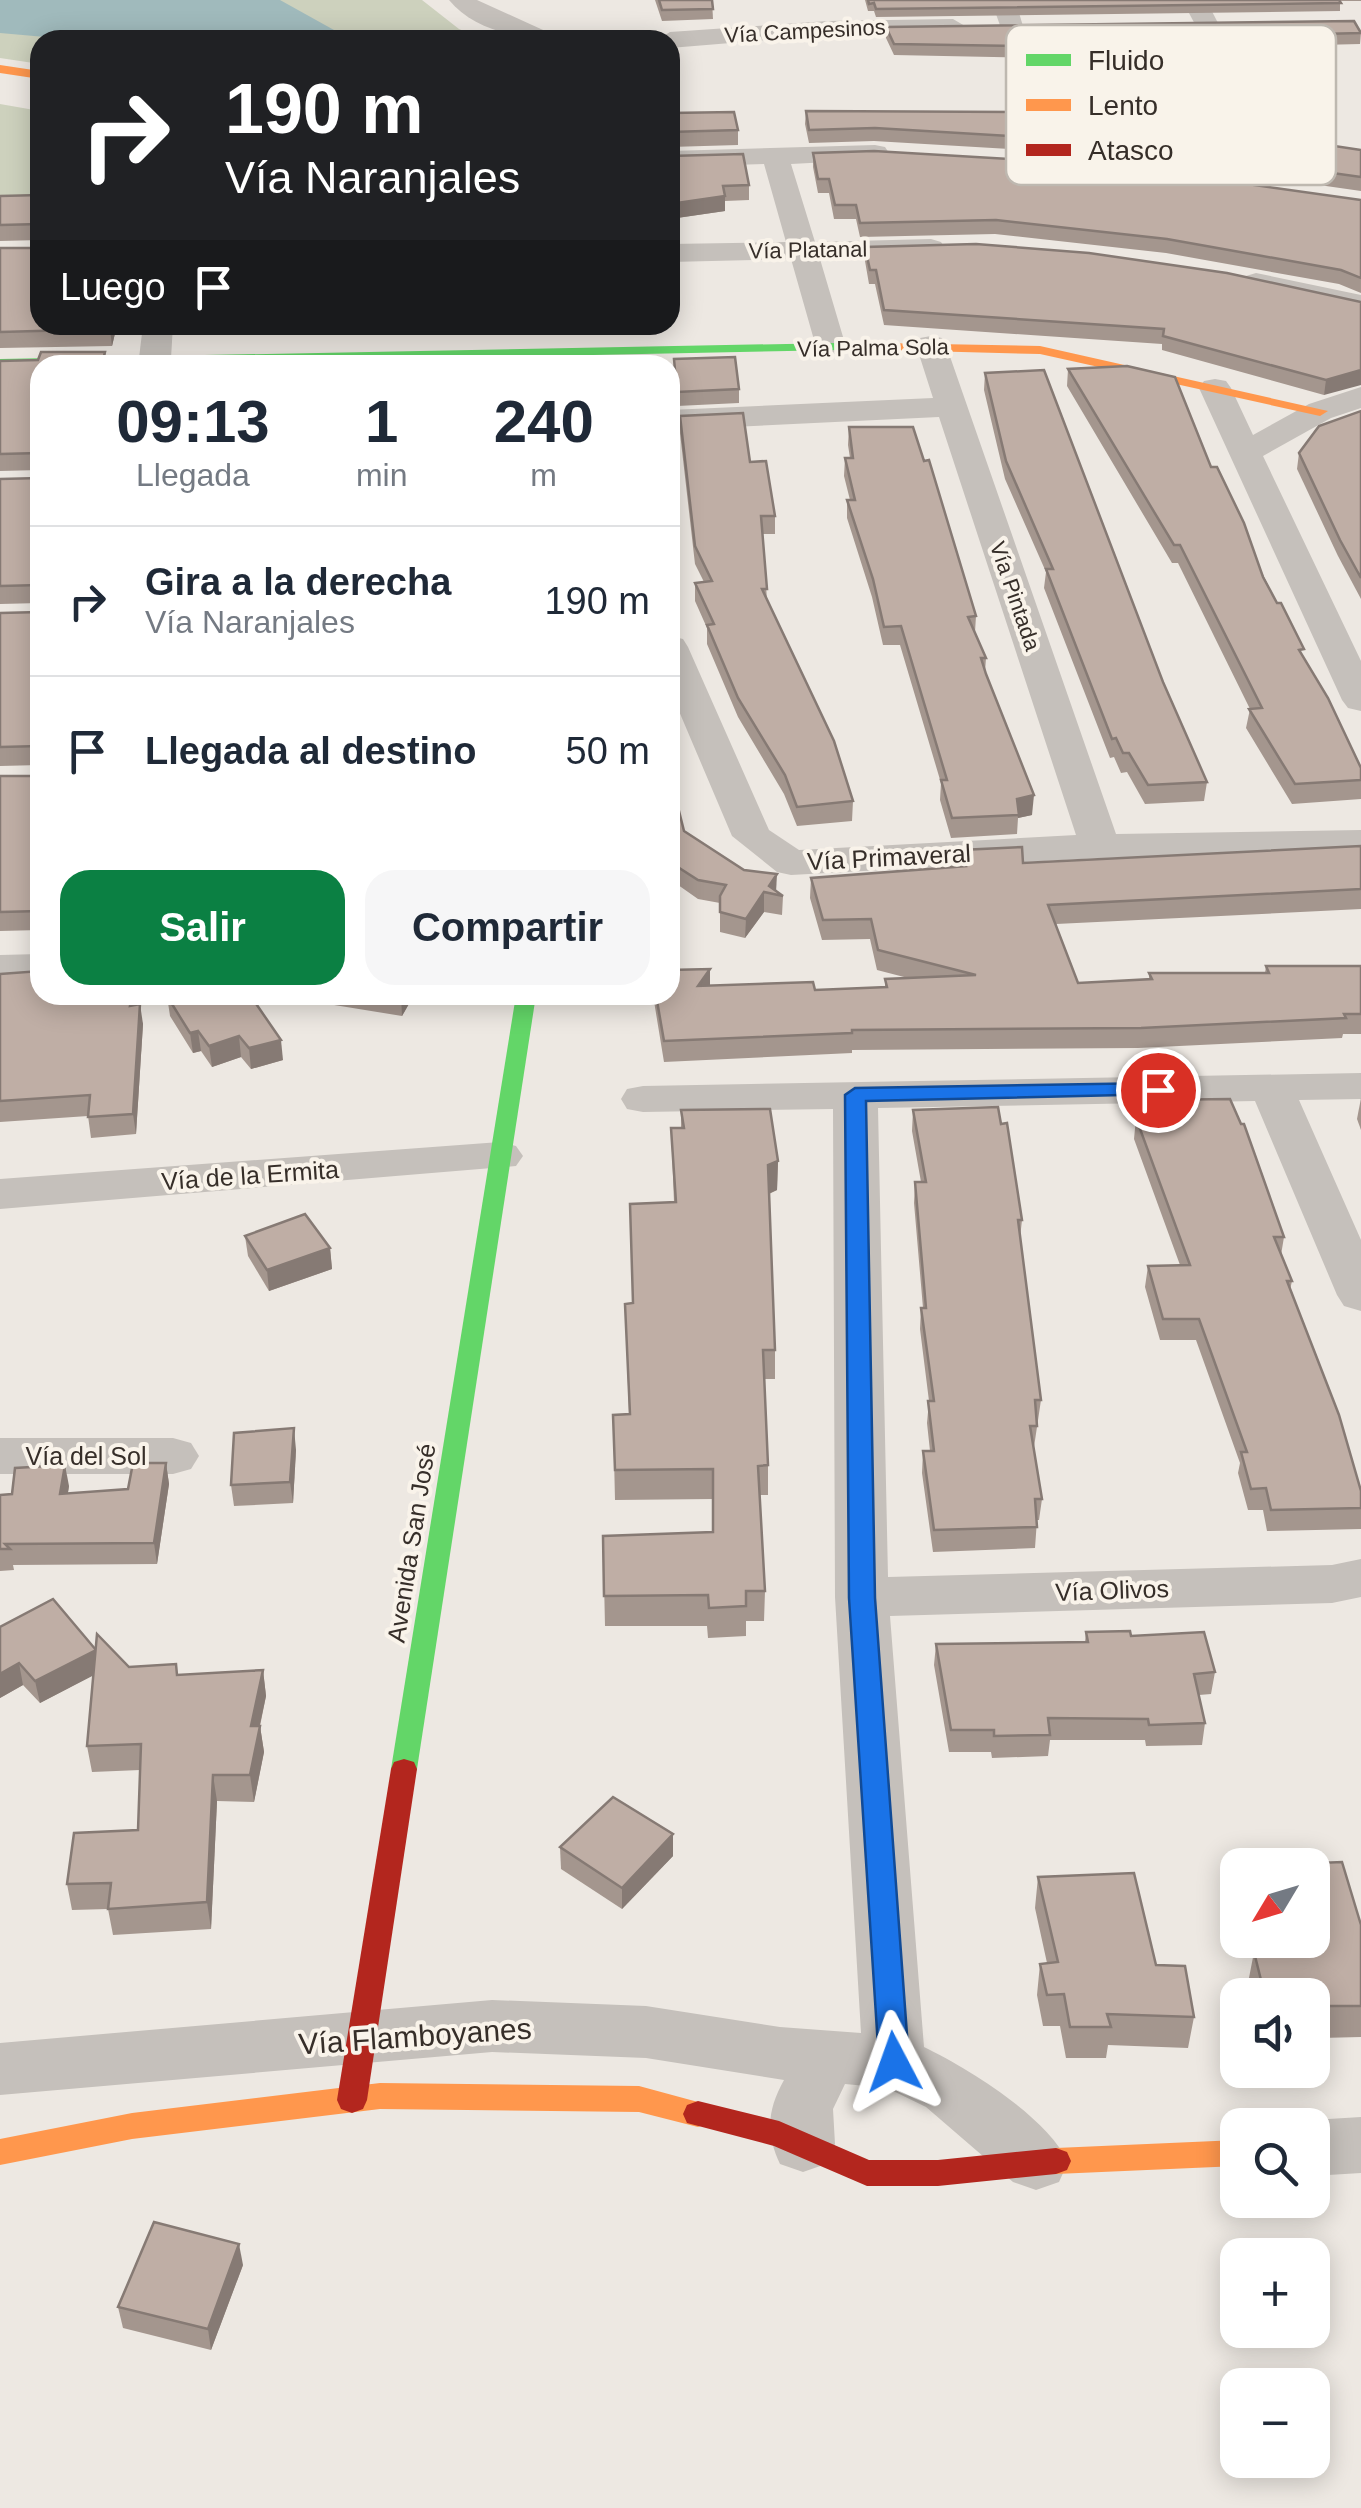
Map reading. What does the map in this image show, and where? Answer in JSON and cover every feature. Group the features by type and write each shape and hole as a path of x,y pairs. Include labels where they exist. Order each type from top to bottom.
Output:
{"street":[{"path":"460,0 477,12 521,30"},
{"path":"821,0 828,28"},
{"name":"Vía Campesinos","path":"680,39 828,28 1002,26 1003,0"},
{"path":"0,69 30,74"},
{"path":"0,92 30,96"},
{"path":"680,159 894,154"},
{"path":"775,156 831,348"},
{"name":"Vía Platanal","path":"680,253 956,248"},
{"path":"1219,275 1361,304"},
{"name":"Vía Palma Sola","path":"228,355 421,347 931,345 1040,350 1320,411"},
{"name":"Vía Pintada","path":"931,345 1100,846"},
{"name":"Vía Palma Sola","path":"0,363 30,362"},
{"path":"1216,388 1361,700"},
{"path":"1246,452 1320,411 1361,397"},
{"path":"680,420 952,407"},
{"name":"Vía Primaveral","path":"680,670 752,836 790,862 1100,846 1361,842"},
{"path":"0,968 30,967"},
{"name":"Avenida San José","path":"352,2100 524,1005"},
{"path":"643,1099 1361,1086"},
{"path":"1271,1088 1361,1295"},
{"path":"855,1095 862,1598 894,2062"},
{"name":"Vía de la Ermita","path":"0,1194 500,1156"},
{"name":"Vía del Sol","path":"0,1456 173,1456"},
{"name":"Vía Olivos","path":"862,1598 1332,1584 1361,1578"},
{"name":"Vía Flamboyanes","path":"0,2069 492,2026 646,2032 780,2053 894,2062 948,2088 1036,2162"},
{"path":"803,2144 801,2109 828,2056"},
{"path":"0,2152 132,2126 380,2096 638,2098 779,2134 867,2173 938,2173 1036,2162 1220,2154"},
{"path":"1330,2147 1361,2144"}],"green space":[{"path":"0,0 422,0 461,30 30,30 30,62 0,58"},
{"path":"0,104 30,109 30,206 0,207"}],"water":[{"path":"0,0 280,0 334,30 30,30 30,36 0,33"}],"building":[{"path":"659,0 712,0 713,9 662,10"},
{"path":"868,0 1339,0 1341,3 876,9"},
{"path":"1354,21 1361,33 1336,34 1336,25 1042,25"},
{"path":"1006,25 1006,46 894,44 886,27"},
{"path":"806,111 1006,112 1006,136 875,128 809,130"},
{"path":"734,112 738,130 680,132 680,113"},
{"path":"1336,146 1361,150 1361,177 1336,174"},
{"path":"874,151 1006,159 1006,185 1254,185 1361,200 1361,278 1341,270 1167,239 996,220 860,223 856,205 835,205 829,179 818,179 813,153"},
{"path":"743,154 749,185 723,186 725,196 680,203 680,156"},
{"path":"30,195 30,224 0,225 0,196"},
{"path":"976,244 1089,253 1227,273 1361,302 1361,370 1326,380 1163,336 1164,329 884,310 876,270 870,270 865,247"},
{"path":"0,248 30,248 30,331 0,332"},
{"path":"41,352 105,352 104,355 40,355"},
{"path":"735,357 739,389 680,392 680,359"},
{"path":"30,360 30,453 0,454 0,361"},
{"path":"1127,366 1175,377 1211,467 1217,467 1244,523 1263,577 1277,603 1281,603 1304,649 1299,650 1328,698 1361,768 1361,780 1295,784 1249,709 1262,708 1180,545 1174,545 1068,369"},
{"path":"1044,370 1163,682 1207,782 1148,785 1129,753 1123,753 1116,738 1112,739 1046,569 1053,569 1006,461 985,373"},
{"path":"1361,411 1361,578 1299,453 1319,426"},
{"path":"743,413 750,462 766,461 775,516 761,516 767,589 762,589 834,741 853,801 797,807 785,775 738,698 707,625 714,624 695,583 712,581 695,546 680,416"},
{"path":"849,427 913,427 924,461 929,460 976,616 968,617 1034,795 1017,799 1019,815 952,818 941,780 947,780 901,626 884,627 847,500 855,500 845,458 853,458"},
{"path":"30,478 30,585 0,586 0,479"},
{"path":"30,612 30,746 0,747 0,613"},
{"path":"0,776 30,776 30,911 0,912"},
{"path":"680,815 684,831 744,870 777,874 769,886 783,896 764,892 746,919 720,912 720,896 726,885 698,880 680,868"},
{"path":"1361,846 1361,889 1048,905 1078,983 1152,979 1149,973 1269,973 1266,966 1361,966 1361,1014 1344,1014 1346,1018 1141,1028 852,1030 664,1041 658,1005 680,1005 680,970 710,969 698,986 813,982 815,990 887,987 885,979 976,975 878,950 871,919 823,920 811,878 966,866 961,850 1022,847 1023,863"},
{"path":"30,972 30,1005 140,1005 133,1114 88,1117 90,1095 0,1101 0,974"},
{"path":"173,1005 257,1005 281,1040 249,1048 239,1036 209,1046 198,1031 190,1033"},
{"path":"1230,1099 1244,1124 1284,1237 1274,1237 1339,1415 1361,1491 1361,1508 1271,1510 1266,1488 1251,1489 1241,1452 1247,1452 1199,1319 1163,1319 1148,1266 1190,1265 1136,1118 1155,1117 1151,1100"},
{"path":"998,1107 1001,1124 1007,1123 1022,1220 1018,1220 1041,1400 1035,1400 1037,1426 1030,1426 1042,1499 1035,1499 1037,1527 934,1530 923,1451 934,1451 928,1401 934,1401 921,1308 926,1308 915,1182 926,1182 913,1110"},
{"path":"770,1109 778,1161 768,1165 775,1350 763,1350 768,1465 758,1466 765,1591 746,1591 746,1606 709,1608 708,1595 604,1596 603,1536 713,1532 713,1469 615,1470 613,1415 630,1414 625,1304 633,1303 630,1204 676,1202 671,1128 684,1128 681,1110"},
{"path":"305,1214 330,1248 267,1270 245,1236"},
{"path":"294,1428 290,1482 231,1485 234,1433"},
{"path":"133,1463 166,1463 154,1543 5,1544 10,1549 0,1549 0,1495 12,1494 15,1468 65,1465 60,1494 128,1489"},
{"path":"53,1599 96,1650 35,1681 19,1663 0,1674 0,1627"},
{"path":"1130,1631 1131,1636 1204,1632 1215,1672 1194,1674 1205,1723 1149,1725 1148,1719 1048,1718 1050,1735 994,1736 994,1730 951,1730 936,1644 1088,1642 1086,1632"},
{"path":"97,1634 129,1667 176,1664 177,1675 263,1670 251,1726 260,1726 250,1775 213,1775 207,1902 108,1909 111,1883 67,1884 74,1833 138,1830 141,1744 87,1746"},
{"path":"613,1797 673,1834 622,1888 560,1847"},
{"path":"1330,1862 1342,1862 1361,1925 1361,2006 1330,2006 1330,1978 1260,1978 1256,1958 1330,1958"},
{"path":"1134,1873 1156,1965 1185,1966 1194,2017 1107,2014 1111,2027 1070,2027 1064,1994 1047,1995 1040,1964 1058,1962 1038,1877"},
{"path":"154,2222 239,2244 208,2329 118,2307"}],"traffic: fast":[{"path":"417,355 886,346"},
{"path":"0,363 30,362"},
{"path":"404,1769 524,1005"}],"traffic: slow":[{"path":"0,69 30,74"},
{"path":"886,346 1040,350 1320,411"},
{"path":"0,2152 132,2126 380,2096 639,2099 698,2114"},
{"path":"1056,2161 1220,2154"}],"traffic: jam":[{"path":"352,2100 404,1769"},
{"path":"698,2114 779,2134 867,2173 938,2173 1056,2161"}],"route":[{"path":"894,2062 862,1598 855,1095 1158,1090"}]}
